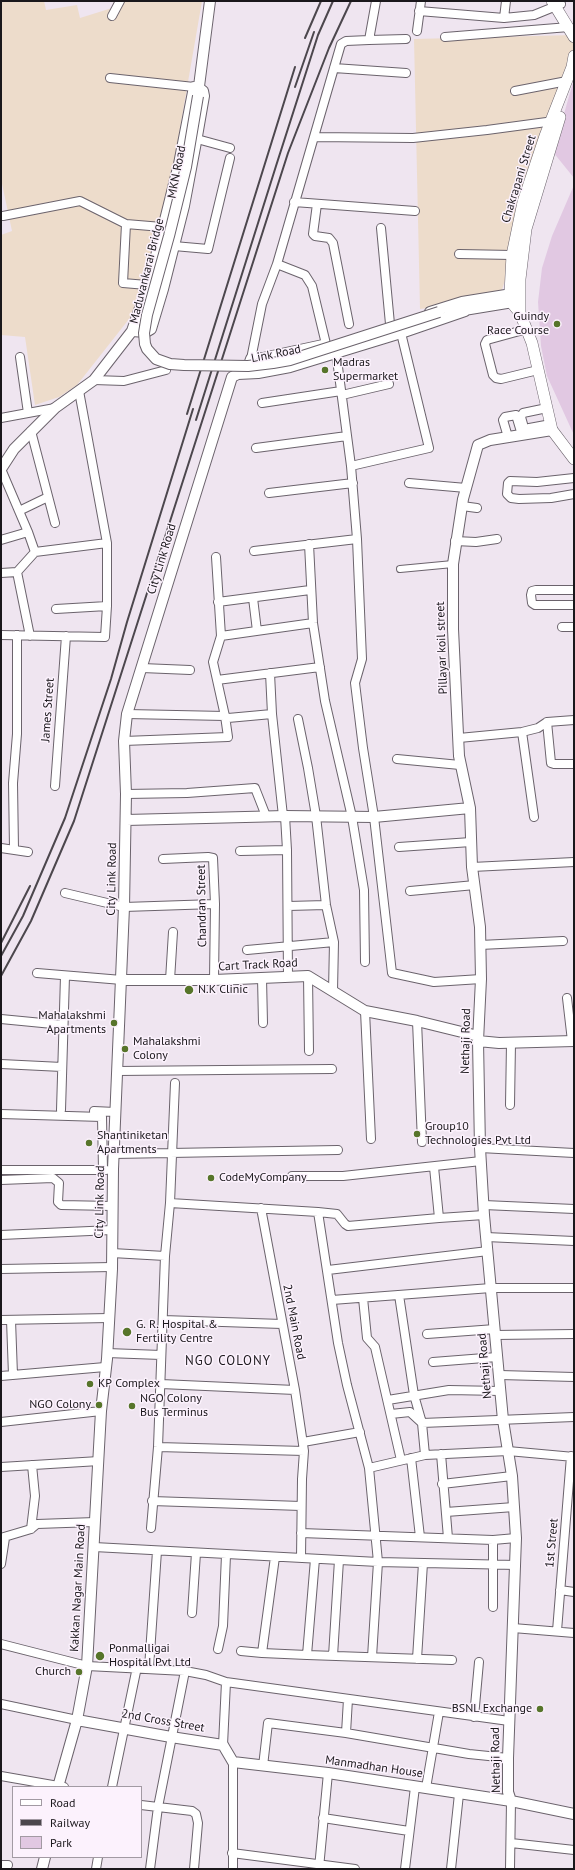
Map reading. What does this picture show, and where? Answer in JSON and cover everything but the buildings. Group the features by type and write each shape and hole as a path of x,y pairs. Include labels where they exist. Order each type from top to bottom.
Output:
{"main road":[{"path":"557,3 572,29"},
{"path":"574,56 570,81 555,121 530,213 515,297 527,329 538,370 543,409 549,426 574,460"},
{"name":"Chakrapani Street","path":"515,297 512,255 523,202 555,121"}],"street":[{"path":"112,16 120,1"},
{"name":"MKN Road","path":"132,331 146,332 153,327 184,206 197,139 199,91 210,1"},
{"path":"369,40 376,1"},
{"path":"417,31 419,11 422,1"},
{"path":"504,18 506,1"},
{"path":"419,11 504,18 534,15 557,3"},
{"path":"445,37 572,29"},
{"path":"251,358 262,304 277,264 341,44 346,42 369,40 406,39"},
{"path":"334,68 406,73"},
{"path":"110,78 199,91"},
{"path":"515,91 570,81"},
{"name":"MKN Road","path":"1,469 14,449 55,408 94,380 132,331 147,286 199,91"},
{"name":"Maduvankarai Bridge","path":"199,91 186,167 147,315 144,333 147,349 156,359 170,364 184,365 248,366 273,363 290,360 439,312 463,306"},
{"path":"314,137 413,138 555,121"},
{"path":"197,139 230,148"},
{"path":"174,246 208,250 230,158"},
{"path":"3,216 80,201 126,224 162,227"},
{"path":"294,202 415,211"},
{"path":"317,204 313,234 315,236 330,238 333,243 349,324"},
{"path":"126,224 123,283 147,286"},
{"path":"381,228 390,324"},
{"path":"459,254 512,255"},
{"path":"277,264 305,275 312,286 326,344"},
{"path":"463,306 515,297"},
{"name":"Link Road","path":"463,306 401,333 290,367 246,373 251,358 278,355 326,344 390,324 463,306"},
{"path":"527,329 487,340 486,344 493,375 496,378 501,379 538,370"},
{"path":"351,466 429,448 401,333"},
{"path":"336,352 353,482 357,539 362,659 356,683 363,748 374,817 392,973 434,982 481,979"},
{"path":"20,357 28,413"},
{"path":"94,380 124,381 166,370"},
{"name":"City Link Road","path":"101,1411 107,1353 112,1267 112,1206 108,1170 114,1154 122,980 126,820 124,740 127,714 232,377 238,374 246,373"},
{"path":"262,403 341,393 389,384"},
{"path":"1,635 17,634 30,636 105,637 108,606 107,543 79,391"},
{"path":"1,418 55,408"},
{"path":"524,433 522,414 543,409"},
{"path":"508,437 503,420 505,417 516,415 524,433"},
{"name":"Pillayar koil street","path":"480,927 472,867 470,808 460,765 453,629 452,564 455,541 466,488 478,445 482,442 549,426"},
{"path":"31,431 55,523"},
{"path":"256,448 347,436"},
{"path":"1,469 35,552"},
{"path":"574,478 537,482 510,481 508,483 507,494 511,498 519,499 551,498 574,494"},
{"path":"269,493 353,482"},
{"path":"409,483 466,488"},
{"path":"19,511 48,497"},
{"path":"462,506 477,508"},
{"path":"1,540 28,532"},
{"path":"254,551 357,539"},
{"path":"455,541 476,542 497,539"},
{"path":"1,573 16,572 35,552 107,543"},
{"path":"309,544 310,590 313,623 325,700 352,816 364,890 365,962"},
{"path":"124,740 228,737 213,662 221,636 216,557"},
{"path":"400,569 452,564"},
{"path":"16,572 30,636"},
{"path":"218,602 310,590"},
{"path":"574,590 532,591 532,603 540,606 574,605"},
{"path":"253,598 257,631"},
{"path":"56,609 108,606"},
{"path":"221,636 313,623"},
{"path":"562,627 574,627"},
{"path":"14,849 13,783 17,734 17,634"},
{"name":"James Street","path":"55,786 66,636"},
{"path":"217,680 320,667"},
{"path":"142,668 190,670"},
{"path":"270,674 272,714 287,850 288,906 286,946 288,977"},
{"path":"127,714 225,716 228,718 272,714"},
{"path":"298,719 316,816 326,905 334,942 333,991"},
{"path":"459,738 522,732 538,728 547,722 574,720"},
{"path":"547,722 551,763 574,764"},
{"path":"522,732 534,817"},
{"path":"397,759 460,765"},
{"path":"126,794 187,793 255,788 266,816"},
{"path":"126,820 266,816 374,817 470,808"},
{"path":"399,847 471,842"},
{"path":"1,848 28,852"},
{"path":"240,851 287,850"},
{"name":"Chandran Street","path":"163,859 208,856 213,858 215,904 214,980"},
{"path":"472,867 574,862"},
{"path":"410,892 475,885"},
{"path":"64,893 124,907 215,904"},
{"path":"288,906 326,905"},
{"name":"Nethaji Road","path":"480,927 481,979 478,1039 480,1148 486,1237 497,1357 500,1374 500,1391 512,1476 516,1538 508,1721 508,1792 511,1801"},
{"path":"170,980 173,932"},
{"path":"480,945 563,941"},
{"path":"247,950 334,942"},
{"path":"37,973 122,980"},
{"path":"61,1110 65,976"},
{"path":"308,976 309,1051"},
{"name":"Cart Track Road","path":"122,980 214,980 308,976 365,1012 417,1021 478,1039 511,1043 573,1041"},
{"path":"262,978 263,1023"},
{"path":"568,998 573,1041"},
{"path":"365,1012 371,1139"},
{"path":"1,1019 63,1025"},
{"path":"417,1021 422,1142"},
{"path":"510,1106 511,1043"},
{"path":"1,1064 62,1067"},
{"path":"117,1071 332,1069"},
{"path":"151,1528 152,1501 158,1447 165,1256 170,1203 175,1083"},
{"path":"1,1108 115,1112"},
{"path":"1,1114 102,1117 108,1170 1,1170"},
{"path":"480,1148 574,1153"},
{"path":"114,1154 338,1150"},
{"path":"292,1176 343,1176 481,1161"},
{"path":"434,1167 439,1218"},
{"path":"1,1180 53,1178 59,1183 58,1202 61,1205 112,1206"},
{"path":"170,1203 337,1214 348,1226 439,1218 484,1210 574,1209"},
{"name":"2nd Main Road","path":"261,1208 295,1390 303,1442 301,1558"},
{"path":"318,1212 341,1357 369,1468 378,1562 372,1657"},
{"path":"1,1235 112,1230"},
{"path":"486,1237 574,1241"},
{"path":"328,1270 488,1251"},
{"path":"112,1253 165,1256"},
{"path":"1,1269 112,1267"},
{"path":"332,1300 491,1288 574,1288"},
{"path":"399,1295 414,1395 422,1423 425,1455"},
{"path":"363,1298 367,1338 375,1347 401,1460"},
{"path":"1,1320 109,1318"},
{"path":"11,1320 13,1375"},
{"path":"163,1320 282,1324"},
{"path":"427,1334 495,1332 574,1334"},
{"path":"107,1353 161,1355"},
{"path":"433,1362 497,1357"},
{"path":"1,1376 105,1367"},
{"path":"500,1374 574,1377"},
{"path":"161,1384 295,1390"},
{"path":"388,1400 448,1390 500,1391"},
{"path":"1,1422 101,1411"},
{"name":"Kakkan Nagar Main Road","path":"60,1786 77,1720 88,1666 101,1411"},
{"path":"390,1414 410,1412 422,1423 574,1417"},
{"path":"303,1442 360,1432"},
{"path":"158,1447 304,1451"},
{"path":"369,1468 425,1455 441,1454 508,1451 572,1456"},
{"path":"441,1454 442,1484 448,1538"},
{"name":"1st Street","path":"557,1631 572,1456"},
{"path":"411,1458 420,1537"},
{"path":"1,1467 99,1461"},
{"path":"31,1529 35,1496 32,1465"},
{"path":"442,1484 512,1476"},
{"path":"152,1501 301,1506"},
{"path":"446,1512 514,1507"},
{"path":"1,1564 3,1538 31,1529 37,1524 42,1523 95,1522"},
{"path":"301,1533 376,1537 493,1540 516,1538"},
{"path":"492,1607 493,1540"},
{"path":"94,1546 226,1555 378,1562 516,1565"},
{"path":"149,1668 157,1551"},
{"path":"192,1613 196,1553"},
{"path":"218,1649 223,1626 226,1555"},
{"path":"262,1653 275,1557"},
{"path":"308,1655 315,1559"},
{"path":"333,1656 339,1560"},
{"path":"417,1659 423,1563"},
{"path":"560,1590 574,1592"},
{"path":"513,1628 574,1633"},
{"path":"1,1644 88,1666 137,1667 185,1671 206,1675 226,1682 508,1721"},
{"path":"241,1651 452,1660"},
{"path":"474,1717 479,1662"},
{"path":"112,1786 137,1667"},
{"path":"150,1869 158,1807 185,1671"},
{"path":"226,1682 223,1745 233,1762 233,1869"},
{"path":"346,1733 348,1699"},
{"path":"1,1704 77,1720"},
{"path":"426,1788 439,1712"},
{"name":"2nd Cross Street","path":"77,1720 223,1745"},
{"path":"263,1766 268,1723 346,1733 434,1748 508,1758"},
{"name":"Manmadhan House","path":"233,1762 328,1773 511,1801 574,1814"},
{"path":"318,1866 328,1773"},
{"path":"1,1776 60,1786"},
{"path":"405,1869 415,1787"},
{"path":"452,1869 459,1794"},
{"path":"510,1869 511,1801"},
{"path":"142,1805 192,1811 196,1814 198,1823 194,1869"},
{"path":"323,1818 409,1832"},
{"path":"511,1843 574,1850"},
{"path":"232,1853 318,1866 355,1869"},
{"path":"42,1869 45,1858"},
{"path":"96,1869 98,1858"}],"shaded area":[{"path":"1,1 44,1 46,10 77,5 80,18 112,8 114,1 202,1 170,186 150,273 133,314 77,385 59,397 35,405 25,337 1,335 1,235 12,231 1,179"},
{"path":"574,35 574,56 501,293 480,302 420,309 414,39"}],"green space":[{"path":"574,79 574,178 553,152"},
{"name":"Guindy Race Course","path":"574,185 574,435 547,376 541,346 538,302 542,268 552,236"}],"railway":[{"path":"305,38 321,1"},
{"path":"196,420 318,35 333,1"},
{"path":"1,976 31,921 74,821 288,153 329,48 351,1"},
{"path":"295,87 314,32"},
{"path":"187,414 295,67"},
{"path":"1,956 23,916 65,818 111,679 127,622 193,409"},
{"path":"1,943 30,886"}],"place":[{"name":"Guindy Race Course","path":"557,324"},
{"name":"Madras Supermarket","path":"325,370"},
{"name":"N.K Clinic","path":"189,990"},
{"name":"Mahalakshmi Apartments","path":"114,1023"},
{"name":"Mahalakshmi Colony","path":"125,1049"},
{"name":"Group10 Technologies Pvt Ltd","path":"417,1134"},
{"name":"Shantiniketan Apartments","path":"89,1143"},
{"name":"CodeMyCompany","path":"211,1178"},
{"name":"G. R. Hospital & Fertility Centre","path":"127,1332"},
{"name":"KP Complex","path":"90,1384"},
{"name":"NGO Colony","path":"99,1405"},
{"name":"NGO Colony Bus Terminus","path":"132,1406"},
{"name":"Ponmalligai Hospital Pvt Ltd","path":"100,1656"},
{"name":"Church","path":"79,1672"},
{"name":"BSNL Exchange","path":"540,1709"}],"district":[{"name":"NGO COLONY","path":"228,1361"}]}
